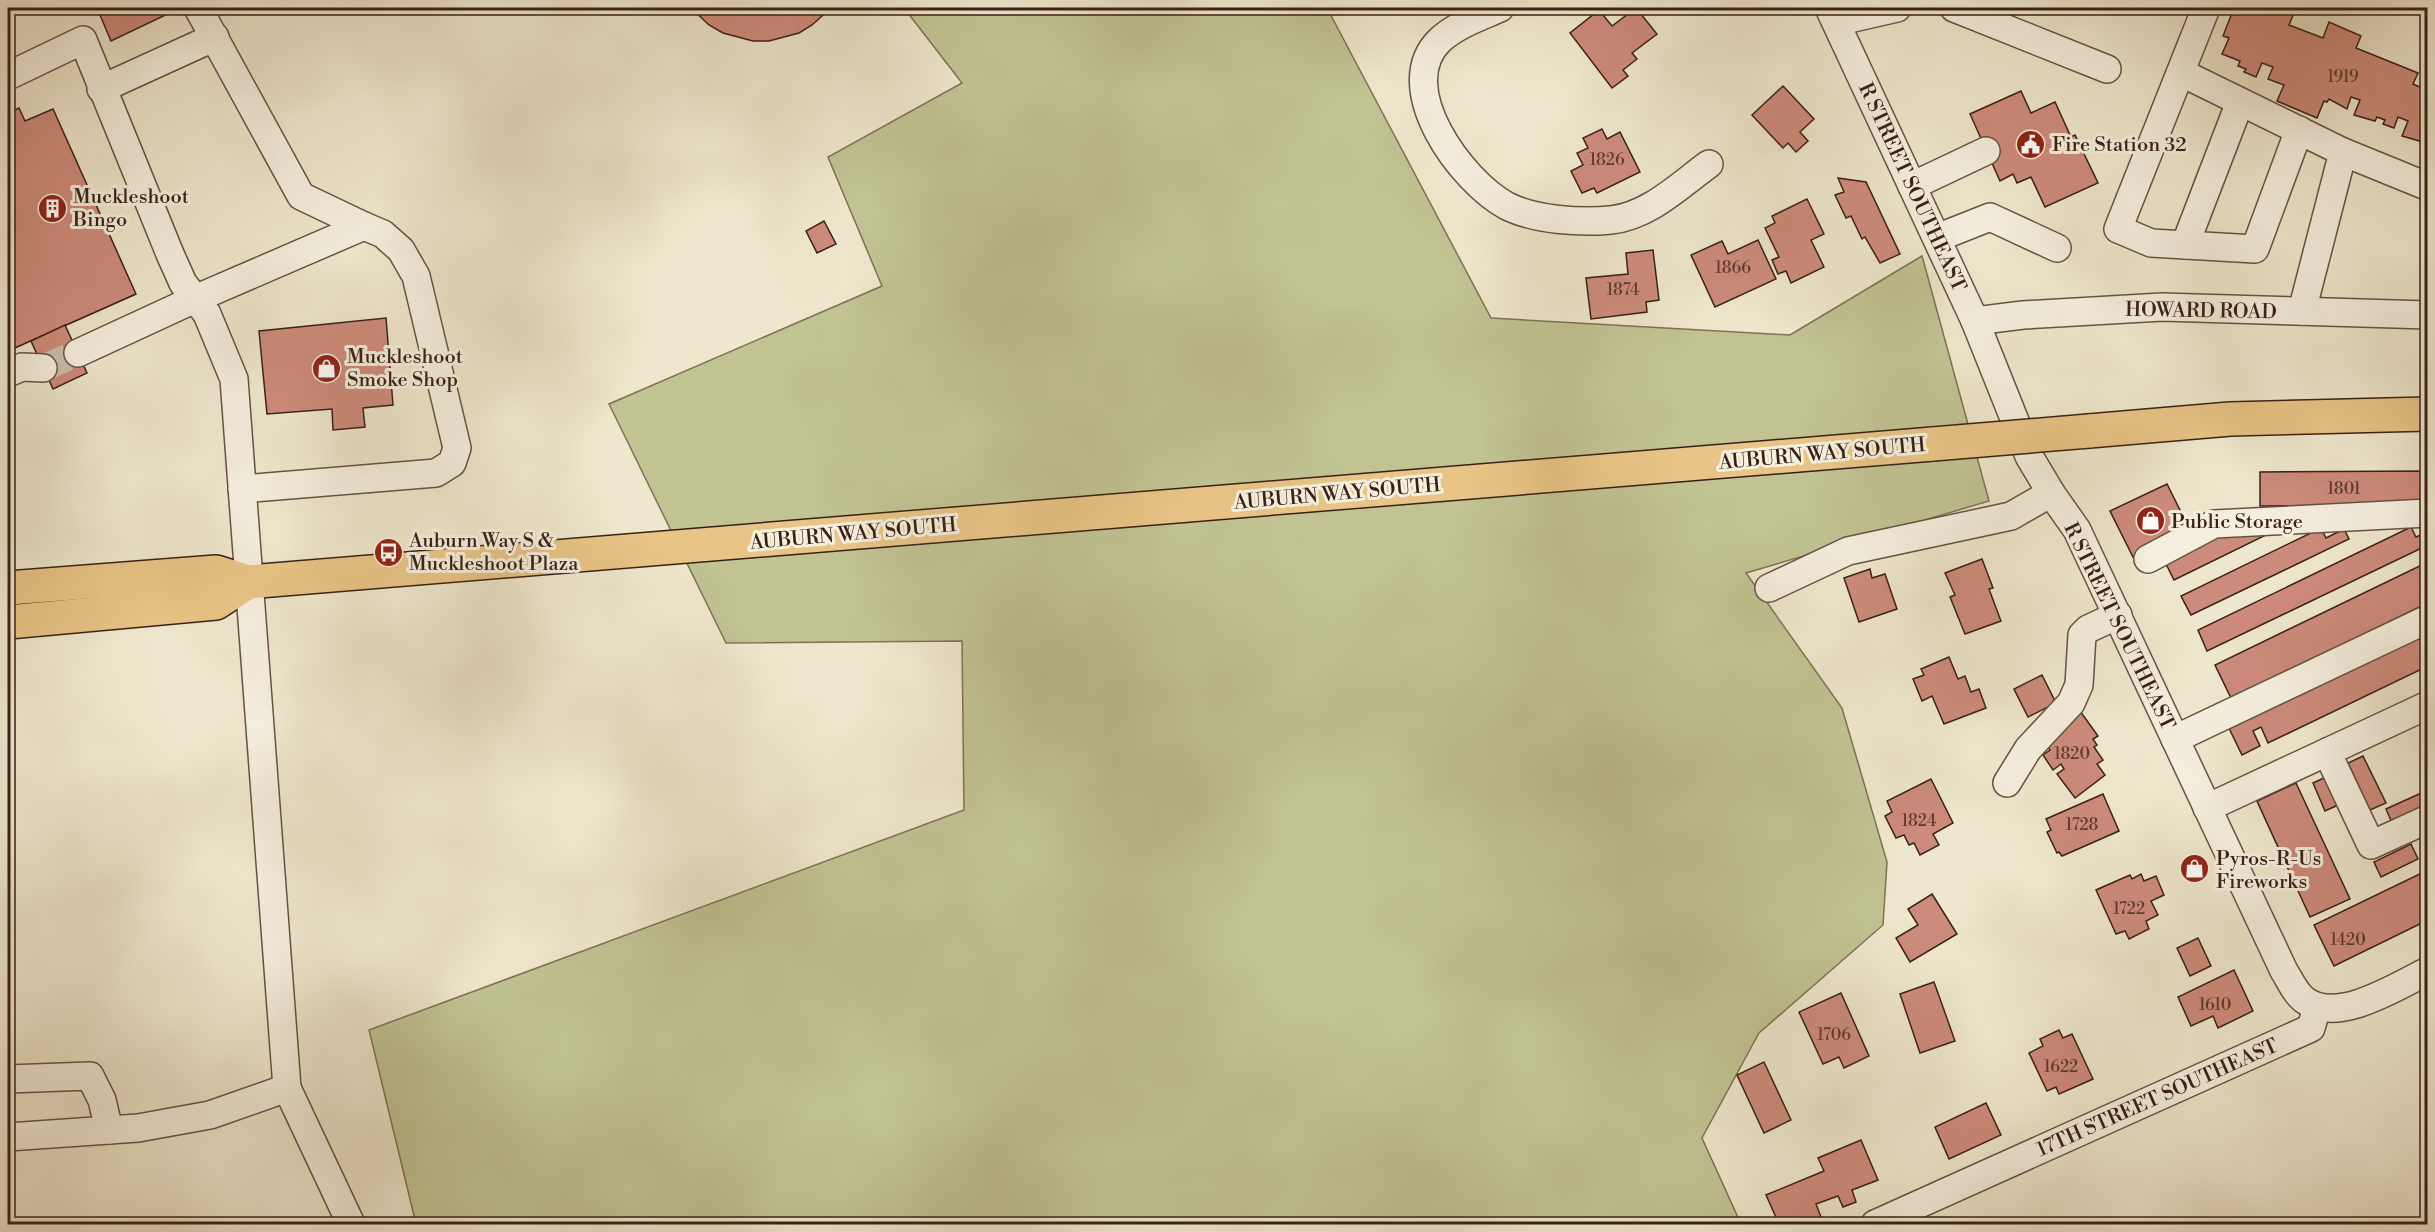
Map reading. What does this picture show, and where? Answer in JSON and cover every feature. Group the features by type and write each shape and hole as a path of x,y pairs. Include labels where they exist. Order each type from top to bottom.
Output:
{"main road":[{"name":"AUBURN WAY SOUTH","path":"10,582 216,572 248,582 2230,419 2427,414"},
{"name":"AUBURN WAY SOUTH","path":"8,622 216,603 248,582"}],"street":[{"path":"198,8 301,196 383,234 401,250 416,276 457,448 452,463 436,473 242,489"},
{"path":"1500,8 1453,30 1438,41 1425,64 1421,78 1427,105 1439,133 1480,187 1508,206 1540,216 1612,220 1644,211 1709,164"},
{"path":"1833,14 1897,8"},
{"path":"1954,8 1983,13 2107,69"},
{"path":"2206,8 2118,229 2151,243 2255,249 2299,130"},
{"name":"R STREET SOUTHEAST","path":"1833,14 1976,321 2029,456 2050,493 2077,530 2284,971 2300,996 2317,1007"},
{"path":"101,89 215,37"},
{"path":"8,76 83,40 101,89 183,284 207,314 234,379 287,1088 351,1224"},
{"path":"2182,73 2343,152 2424,185"},
{"path":"2185,245 2240,102"},
{"path":"1912,186 1986,151"},
{"path":"2302,311 2343,152"},
{"path":"1937,238 1990,217 2057,248"},
{"path":"78,353 195,298 364,226"},
{"name":"HOWARD ROAD","path":"1976,321 2023,315 2162,307 2427,315"},
{"path":"8,373 22,367 43,368"},
{"path":"1769,588 1848,551 2011,516 2028,509 2050,493"},
{"path":"2148,559 2214,524 2427,513"},
{"path":"2007,783 2028,749 2071,703 2079,685 2082,635 2118,615"},
{"path":"2175,739 2427,619"},
{"path":"2207,808 2427,705"},
{"path":"2327,752 2371,845 2427,819"},
{"path":"2317,1007 2334,1008 2369,999 2427,971"},
{"name":"17TH STREET SOUTHEAST","path":"1875,1224 2311,1028 2317,1007"},
{"path":"8,1078 90,1076 102,1100 109,1130"},
{"path":"8,1137 138,1128 210,1115 287,1088"}],"green space":[{"path":"904,8 1327,8 1491,318 1790,335 1922,256 1989,501 1746,573 1842,708 1887,862 1883,925 1759,1033 1702,1138 1741,1224 416,1224 369,1030 964,810 962,641 726,643 609,404 882,286 828,157 962,83"}],"building":[{"path":"101,8 180,8 111,41 100,15 104,14"},
{"path":"691,8 831,8 799,33 769,41 753,41 723,33 709,25"},
{"path":"1636,8 1657,34 1632,53 1637,59 1623,70 1628,76 1612,88 1570,33 1599,10 1612,26"},
{"path":"2239,8 2296,8 2289,25 2323,38 2329,22 2361,36 2356,48 2418,73 2413,84 2422,88 2428,75 2428,139 2425,138 2423,142 2402,136 2408,121 2398,117 2394,128 2383,124 2385,120 2377,117 2375,121 2354,115 2360,100 2351,97 2347,109 2329,99 2327,102 2324,101 2317,118 2277,101 2284,85 2268,79 2273,67 2262,63 2256,77 2244,72 2246,69 2238,66 2240,61 2222,54 2229,38 2223,36 2232,13 2236,15"},
{"path":"1783,86 1814,119 1800,132 1808,141 1796,152 1788,143 1783,148 1752,115"},
{"name":"Fire Station 32","path":"2021,91 2031,113 2055,102 2071,137 2075,135 2098,183 2045,207 2031,177 2017,183 2013,174 2000,181 1970,114"},
{"name":"Muckleshoot Bingo","path":"19,108 25,121 53,109 136,294 8,351 8,113"},
{"path":"1602,129 1607,139 1620,132 1640,172 1597,193 1594,188 1582,193 1571,171 1583,165 1577,153 1588,148 1583,138"},
{"path":"1838,178 1866,182 1900,254 1880,263 1865,237 1862,239 1851,216 1846,218 1835,195 1844,192"},
{"path":"1807,199 1824,234 1811,240 1824,267 1791,283 1786,271 1778,274 1772,260 1779,257 1765,228 1775,223 1772,216"},
{"path":"824,221 836,244 817,253 806,231"},
{"path":"1758,240 1776,279 1715,307 1691,255 1722,241 1728,254"},
{"path":"1653,250 1659,300 1646,302 1647,312 1591,319 1586,278 1628,274 1626,253"},
{"name":"Muckleshoot Smoke Shop","path":"386,318 393,405 363,408 365,427 333,430 332,409 267,414 259,331"},
{"path":"65,325 87,373 53,389 31,341"},
{"path":"2428,471 2428,505 2260,506 2260,472"},
{"name":"Public Storage","path":"2167,484 2190,530 2133,557 2110,511"},
{"path":"2261,525 2266,535 2174,580 2165,562 2235,528"},
{"path":"2411,527 2416,537 2428,532 2428,545 2207,651 2198,630"},
{"path":"2321,528 2326,538 2344,529 2349,539 2191,615 2181,596"},
{"path":"1982,559 1993,588 1989,589 2001,621 1965,634 1950,597 1955,595 1945,573"},
{"path":"2428,562 2428,603 2231,698 2215,665"},
{"path":"1870,569 1872,578 1885,574 1897,609 1859,622 1844,578"},
{"path":"2428,632 2428,666 2268,743 2261,727 2253,731 2260,746 2242,755 2227,724"},
{"path":"1949,657 1958,679 1965,676 1971,692 1979,689 1986,708 1944,724 1932,696 1922,701 1913,679 1924,675 1921,669"},
{"path":"2042,675 2056,703 2028,717 2014,689"},
{"path":"2080,711 2098,736 2093,739 2097,745 2094,747 2103,760 2097,764 2105,775 2075,798 2057,774 2064,769 2061,764 2053,770 2043,755 2050,750 2046,743"},
{"path":"2363,756 2386,803 2370,810 2348,763"},
{"path":"2326,777 2338,805 2325,811 2313,783"},
{"path":"1931,779 1953,823 1933,834 1939,845 1920,855 1914,843 1909,845 1904,835 1896,838 1885,816 1892,812 1887,801"},
{"path":"2296,783 2350,899 2310,917 2257,801"},
{"path":"2428,790 2428,809 2393,825 2386,809"},
{"path":"2103,794 2119,831 2062,856 2059,852 2057,853 2047,832 2051,830 2046,819"},
{"path":"2411,844 2418,859 2381,877 2374,862"},
{"path":"2428,870 2428,920 2334,966 2314,925"},
{"path":"2141,874 2144,881 2156,876 2164,895 2151,901 2158,915 2146,921 2149,929 2129,939 2125,931 2116,934 2096,890 2130,875 2132,879"},
{"path":"1932,894 1957,934 1910,962 1896,938 1918,925 1908,909"},
{"path":"2198,938 2211,966 2190,976 2177,948"},
{"path":"2234,970 2253,1011 2218,1028 2213,1016 2191,1026 2178,997"},
{"path":"1934,982 1955,1041 1920,1053 1900,994"},
{"path":"1841,993 1869,1056 1844,1068 1839,1057 1823,1064 1799,1012"},
{"path":"2059,1030 2063,1038 2072,1034 2093,1079 2059,1094 2056,1087 2047,1091 2029,1053 2043,1046 2040,1039"},
{"path":"1764,1062 1791,1120 1764,1133 1737,1075"},
{"path":"1986,1103 2001,1135 1949,1159 1935,1127"},
{"path":"1861,1140 1878,1180 1852,1190 1856,1202 1843,1207 1838,1196 1816,1204 1821,1217 1802,1224 1779,1224 1766,1195 1824,1171 1818,1158"}],"tunnel":[{"path":"43,368 78,353"}],"place":[{"name":"Fire Station 32","path":"2031,144"},
{"name":"Muckleshoot Bingo","path":"52,208"},
{"name":"Muckleshoot Smoke Shop","path":"326,368"},
{"name":"Public Storage","path":"2150,521"},
{"name":"Auburn Way S & Muckleshoot Plaza","path":"388,552"},
{"name":"Pyros-R-Us Fireworks","path":"2195,869"}]}
